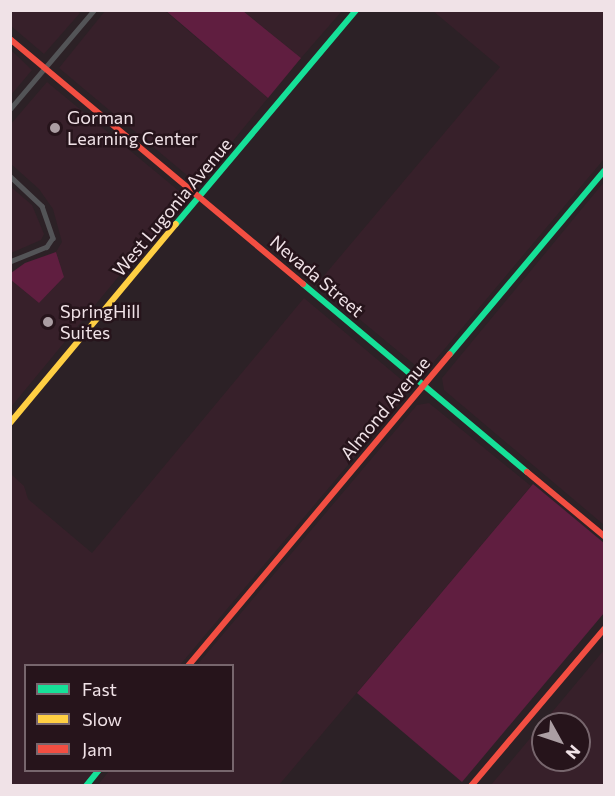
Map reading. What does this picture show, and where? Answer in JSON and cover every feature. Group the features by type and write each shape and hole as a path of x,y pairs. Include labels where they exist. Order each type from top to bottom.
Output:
{"street":[{"path":"10,110 94,10"},
{"name":"West Lugonia Avenue","path":"10,423 356,10"},
{"name":"Nevada Street","path":"10,39 604,536"},
{"name":"Almond Avenue","path":"190,664 604,171"},
{"path":"10,176 42,206 52,243 10,262"},
{"path":"471,786 604,629"},
{"path":"86,786 98,772"}],"shaded area":[{"path":"165,10 243,11 301,58 268,98"},
{"path":"12,11 77,11 80,13 44,54 11,26"},
{"path":"105,11 165,11 268,98 200,181 195,182 59,68"},
{"path":"243,11 342,11 301,58"},
{"path":"433,11 604,11 604,159 431,365 423,367 416,366 317,284 500,67"},
{"path":"11,50 32,70 11,95"},
{"path":"47,82 185,196 11,407 11,280 39,303 64,277 56,252 62,242 53,209 39,189 11,164 11,124"},
{"path":"604,182 604,525 444,390 442,378"},
{"path":"11,187 32,205 44,234 41,240 11,253"},
{"path":"56,252 64,277 39,303 11,280 11,273 25,263"},
{"path":"304,298 403,381 405,397 181,664 24,664 24,772 93,772 82,785 14,785 10,783 11,474 24,486 28,499 92,553"},
{"path":"429,403 531,486 279,785 97,786 108,772 234,772 234,664 198,664 417,405"},
{"path":"533,484 604,543 604,613 462,782 357,693"},
{"path":"604,650 604,785 491,785 531,737 531,772 591,772 591,712 552,712"}],"traffic: fast":[{"path":"176,224 356,10"},
{"path":"450,354 604,171"},
{"path":"303,284 527,472"},
{"path":"86,786 97,772"}],"traffic: slow":[{"path":"10,423 176,224"}],"traffic: jam":[{"path":"10,39 303,284"},
{"path":"190,664 450,354"},
{"path":"527,472 604,536"},
{"path":"471,786 604,629"}],"place":[{"name":"Gorman Learning Center","path":"55,128"},
{"name":"SpringHill Suites","path":"48,322"}]}
